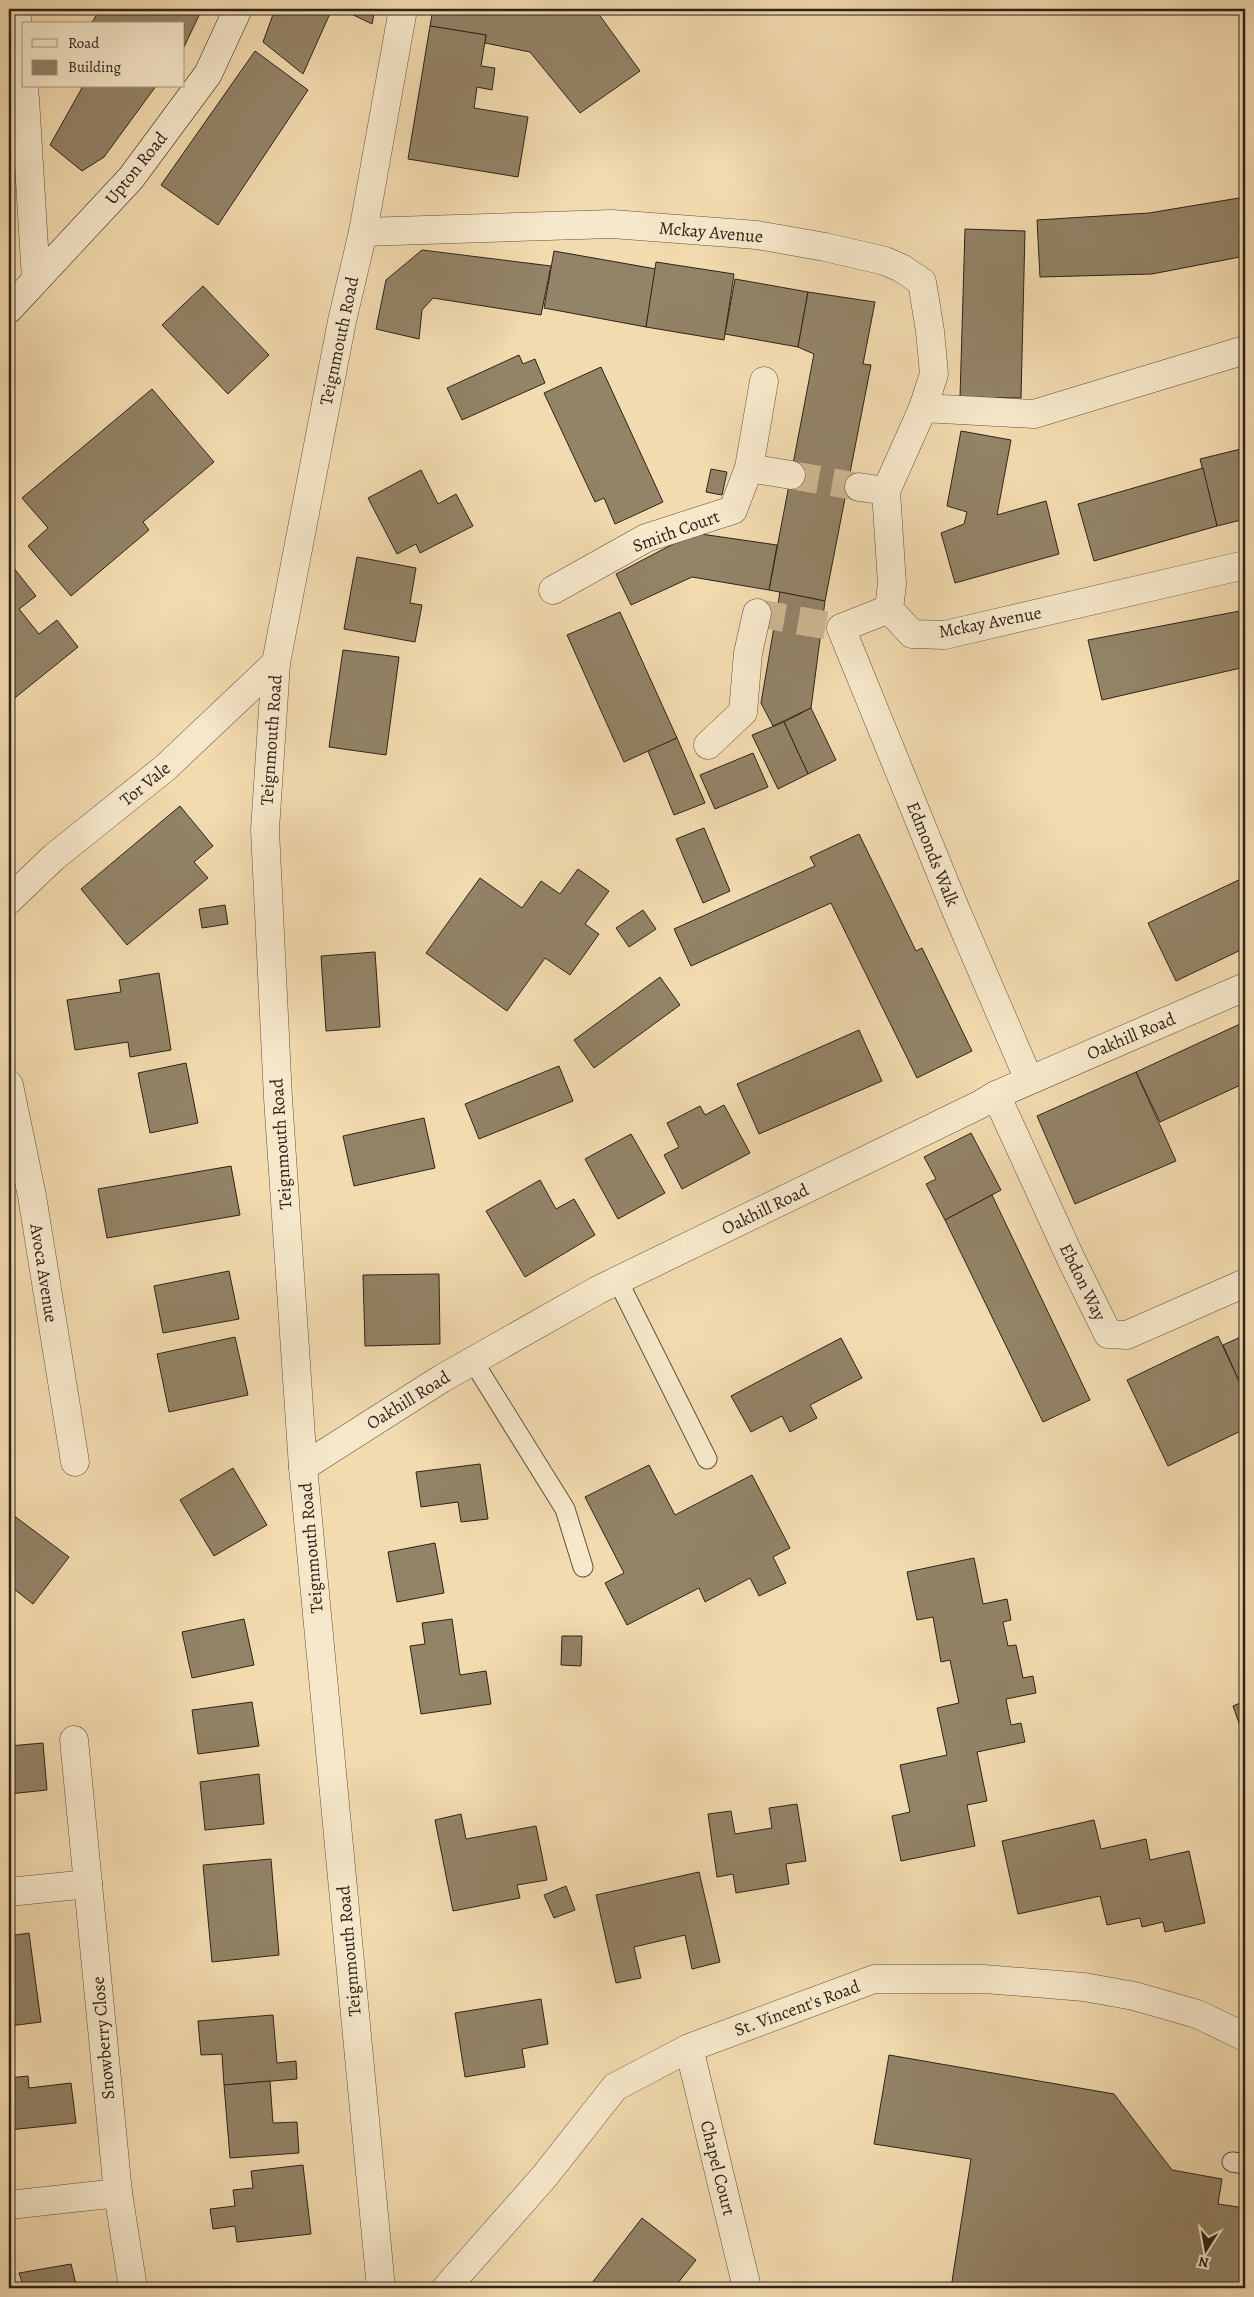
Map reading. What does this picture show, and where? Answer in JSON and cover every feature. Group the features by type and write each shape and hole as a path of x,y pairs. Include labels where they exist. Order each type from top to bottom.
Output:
{"street":[{"path":"16,9 22,69"},
{"name":"Upton Road","path":"9,309 131,178 208,74 238,9"},
{"name":"Teignmouth Road","path":"381,2288 303,1467 278,1098 265,830 276,663 342,321 363,232 403,9"},
{"path":"24,88 36,280"},
{"name":"Mckay Avenue","path":"363,232 612,224 757,235 825,247 885,261 922,282 930,331 934,374 923,408 886,491 892,584 889,608 912,634 945,635 1245,565"},
{"path":"923,408 1034,414 1245,350"},
{"name":"Smith Court","path":"554,590 646,538 733,510 749,468 764,381"},
{"path":"749,468 791,475"},
{"path":"859,487 886,491"},
{"name":"Edmonds Walk","path":"889,608 841,628 955,908 1029,1080"},
{"path":"708,745 743,712 748,652 757,614"},
{"name":"Tor Vale","path":"9,900 54,857 165,768 276,663"},
{"name":"Oakhill Road","path":"303,1467 441,1379 618,1280 1029,1080 1245,987"},
{"name":"Avoca Avenue","path":"9,1085 32,1196 75,1462"},
{"name":"Ebdon Way","path":"988,1100 1108,1334 1127,1335 1245,1283"},
{"name":"Snowberry Close","path":"74,1740 118,2193 133,2288"},
{"path":"9,1892 88,1884"},
{"name":"St. Vincent's Road","path":"446,2288 544,2177 616,2087 689,2048 874,1979 984,1979 1084,1987 1134,1996 1197,2014 1245,2037"},
{"name":"Chapel Court","path":"689,2048 747,2288"},
{"path":"9,2205 118,2193"}],"lane":[{"path":"618,1280 706,1459"},
{"path":"474,1360 565,1509 583,1567"}],"building":[{"path":"100,9 202,9 185,45 185,22 92,22"},
{"path":"275,9 332,9 303,74 263,42"},
{"path":"341,9 375,9 372,24"},
{"path":"433,9 595,9 640,71 580,113 530,52 485,43 486,35 430,26"},
{"path":"430,26 486,35 481,66 495,68 492,90 477,87 474,108 528,117 518,177 408,159"},
{"path":"255,51 308,90 218,225 161,185"},
{"path":"82,88 155,88 104,157 82,171 50,145"},
{"path":"1245,197 1245,256 1152,274 1040,277 1037,220 1149,213"},
{"path":"965,229 1025,231 1021,398 960,397"},
{"path":"422,250 551,266 541,315 433,298 422,310 419,339 376,329 386,280"},
{"path":"554,251 656,269 646,327 544,308"},
{"path":"656,262 734,274 724,340 646,327"},
{"path":"735,279 808,292 798,347 725,334"},
{"path":"203,286 269,355 228,394 162,325"},
{"path":"808,292 875,302 863,364 871,365 825,601 769,590 814,354 798,347"},
{"path":"519,355 523,364 535,359 545,383 462,420 447,388"},
{"path":"601,367 663,502 615,524 604,498 595,502 544,393"},
{"path":"152,389 214,462 143,522 149,530 71,596 28,546 48,528 22,498"},
{"path":"961,431 1011,440 997,515 1046,501 1059,554 955,583 941,533 964,524 967,512 947,506"},
{"path":"1245,448 1245,519 1217,526 1200,459"},
{"path":"1203,468 1217,526 1094,561 1078,504"},
{"path":"711,469 727,472 722,495 706,492"},
{"path":"421,470 438,504 456,494 473,526 420,553 416,544 397,554 368,498"},
{"path":"694,533 777,545 769,590 692,577 631,605 616,574"},
{"path":"357,557 416,568 410,603 422,605 415,642 344,629"},
{"path":"9,562 36,596 19,609 39,634 57,620 78,647 11,701 9,699"},
{"path":"780,592 825,601 811,708 773,726 761,703"},
{"path":"1245,610 1245,667 1102,700 1088,640"},
{"path":"620,612 677,738 624,762 567,635"},
{"path":"343,650 399,657 386,755 329,747"},
{"path":"811,708 836,760 808,774 784,722"},
{"path":"784,722 808,774 778,789 752,735"},
{"path":"677,738 705,803 674,815 648,751"},
{"path":"753,753 768,787 715,809 700,775"},
{"path":"180,806 213,846 194,862 208,878 127,945 81,889"},
{"path":"704,828 730,891 703,903 676,839"},
{"path":"859,834 916,951 922,948 972,1051 917,1078 831,903 691,966 674,929 815,866 810,857"},
{"path":"578,869 609,891 585,924 599,934 570,975 545,958 507,1011 426,953 480,878 522,908 541,881 560,894"},
{"path":"1245,877 1245,948 1176,981 1148,923"},
{"path":"225,905 228,924 202,928 199,909"},
{"path":"643,910 656,929 629,947 616,928"},
{"path":"375,952 380,1027 326,1031 321,956"},
{"path":"159,973 171,1050 130,1057 128,1042 75,1050 67,1000 121,992 119,980"},
{"path":"660,977 680,1005 594,1068 574,1040"},
{"path":"1240,1024 1245,1035 1245,1083 1160,1122 1136,1072"},
{"path":"859,1030 882,1081 759,1134 737,1084"},
{"path":"186,1063 198,1123 150,1133 138,1073"},
{"path":"559,1066 573,1101 479,1139 465,1104"},
{"path":"1136,1072 1176,1161 1075,1204 1037,1116"},
{"path":"724,1105 750,1153 682,1189 664,1155 679,1147 667,1123 700,1106 705,1115"},
{"path":"424,1118 435,1168 354,1186 343,1136"},
{"path":"971,1133 1001,1190 945,1220 926,1184 936,1179 924,1157"},
{"path":"631,1134 665,1193 618,1219 585,1159"},
{"path":"231,1166 240,1215 107,1238 98,1189"},
{"path":"540,1180 556,1209 574,1199 595,1235 525,1277 486,1211"},
{"path":"992,1195 1090,1400 1043,1422 945,1220"},
{"path":"229,1271 239,1319 163,1333 154,1286"},
{"path":"439,1274 440,1344 365,1346 363,1275"},
{"path":"1245,1335 1245,1376 1238,1379 1223,1345"},
{"path":"1218,1336 1245,1394 1245,1429 1168,1466 1127,1380"},
{"path":"235,1337 248,1395 169,1412 157,1354"},
{"path":"841,1338 862,1378 810,1405 817,1418 790,1432 782,1416 751,1432 731,1396"},
{"path":"480,1464 488,1519 461,1522 458,1502 421,1507 416,1472"},
{"path":"649,1465 675,1515 752,1475 790,1548 773,1557 786,1583 759,1596 750,1578 705,1602 699,1588 627,1625 605,1583 624,1573 585,1497"},
{"path":"233,1468 267,1525 214,1556 180,1500"},
{"path":"9,1512 69,1557 33,1604 9,1585"},
{"path":"435,1543 444,1593 397,1602 388,1552"},
{"path":"974,1558 983,1604 1007,1599 1011,1620 1003,1622 1008,1646 1016,1645 1023,1678 1033,1676 1036,1693 1006,1699 1011,1725 1021,1723 1025,1742 977,1752 987,1801 967,1805 975,1846 901,1861 892,1816 910,1812 900,1765 947,1755 937,1708 959,1703 950,1660 941,1662 933,1617 917,1620 907,1572"},
{"path":"244,1619 254,1665 192,1678 182,1632"},
{"path":"452,1619 460,1675 486,1671 491,1704 421,1714 410,1646 425,1644 422,1623"},
{"path":"562,1636 582,1636 581,1666 561,1665"},
{"path":"1245,1701 1245,1740 1233,1706"},
{"path":"252,1702 259,1746 198,1754 192,1710"},
{"path":"43,1743 47,1790 9,1794 9,1746"},
{"path":"259,1774 264,1824 205,1830 200,1782"},
{"path":"797,1804 806,1861 786,1864 789,1884 736,1893 733,1874 717,1877 708,1814 731,1811 735,1834 772,1828 769,1808"},
{"path":"461,1814 466,1839 536,1826 547,1880 517,1885 520,1898 453,1911 435,1820"},
{"path":"1094,1820 1101,1849 1146,1839 1150,1860 1189,1851 1205,1923 1165,1932 1163,1922 1142,1927 1140,1918 1107,1925 1100,1896 1018,1914 1002,1841"},
{"path":"271,1859 279,1955 212,1962 203,1865"},
{"path":"699,1872 720,1962 692,1969 685,1935 634,1947 641,1978 616,1983 596,1895"},
{"path":"566,1886 575,1910 554,1918 544,1895"},
{"path":"29,1933 41,2022 9,2026 9,1936"},
{"path":"541,1999 548,2044 522,2049 525,2067 465,2077 455,2013"},
{"path":"273,2015 277,2063 296,2061 297,2079 224,2085 222,2054 201,2055 198,2021"},
{"path":"889,2055 1114,2094 1172,2170 1222,2179 1218,2204 1245,2208 1245,2288 951,2288 971,2159 874,2144"},
{"path":"28,2076 29,2088 71,2083 76,2123 9,2130 9,2078"},
{"path":"270,2081 273,2123 297,2122 299,2153 230,2158 224,2085"},
{"path":"303,2165 311,2234 237,2242 235,2226 213,2229 210,2209 235,2206 233,2190 253,2188 251,2171"},
{"path":"642,2218 696,2260 674,2288 588,2288"},
{"path":"71,2264 77,2288 24,2288 19,2273"},
{"path":"313,2285 313,2288 286,2288"}],"tunnel":[{"path":"791,475 859,487"},
{"path":"757,613 841,628"}]}
